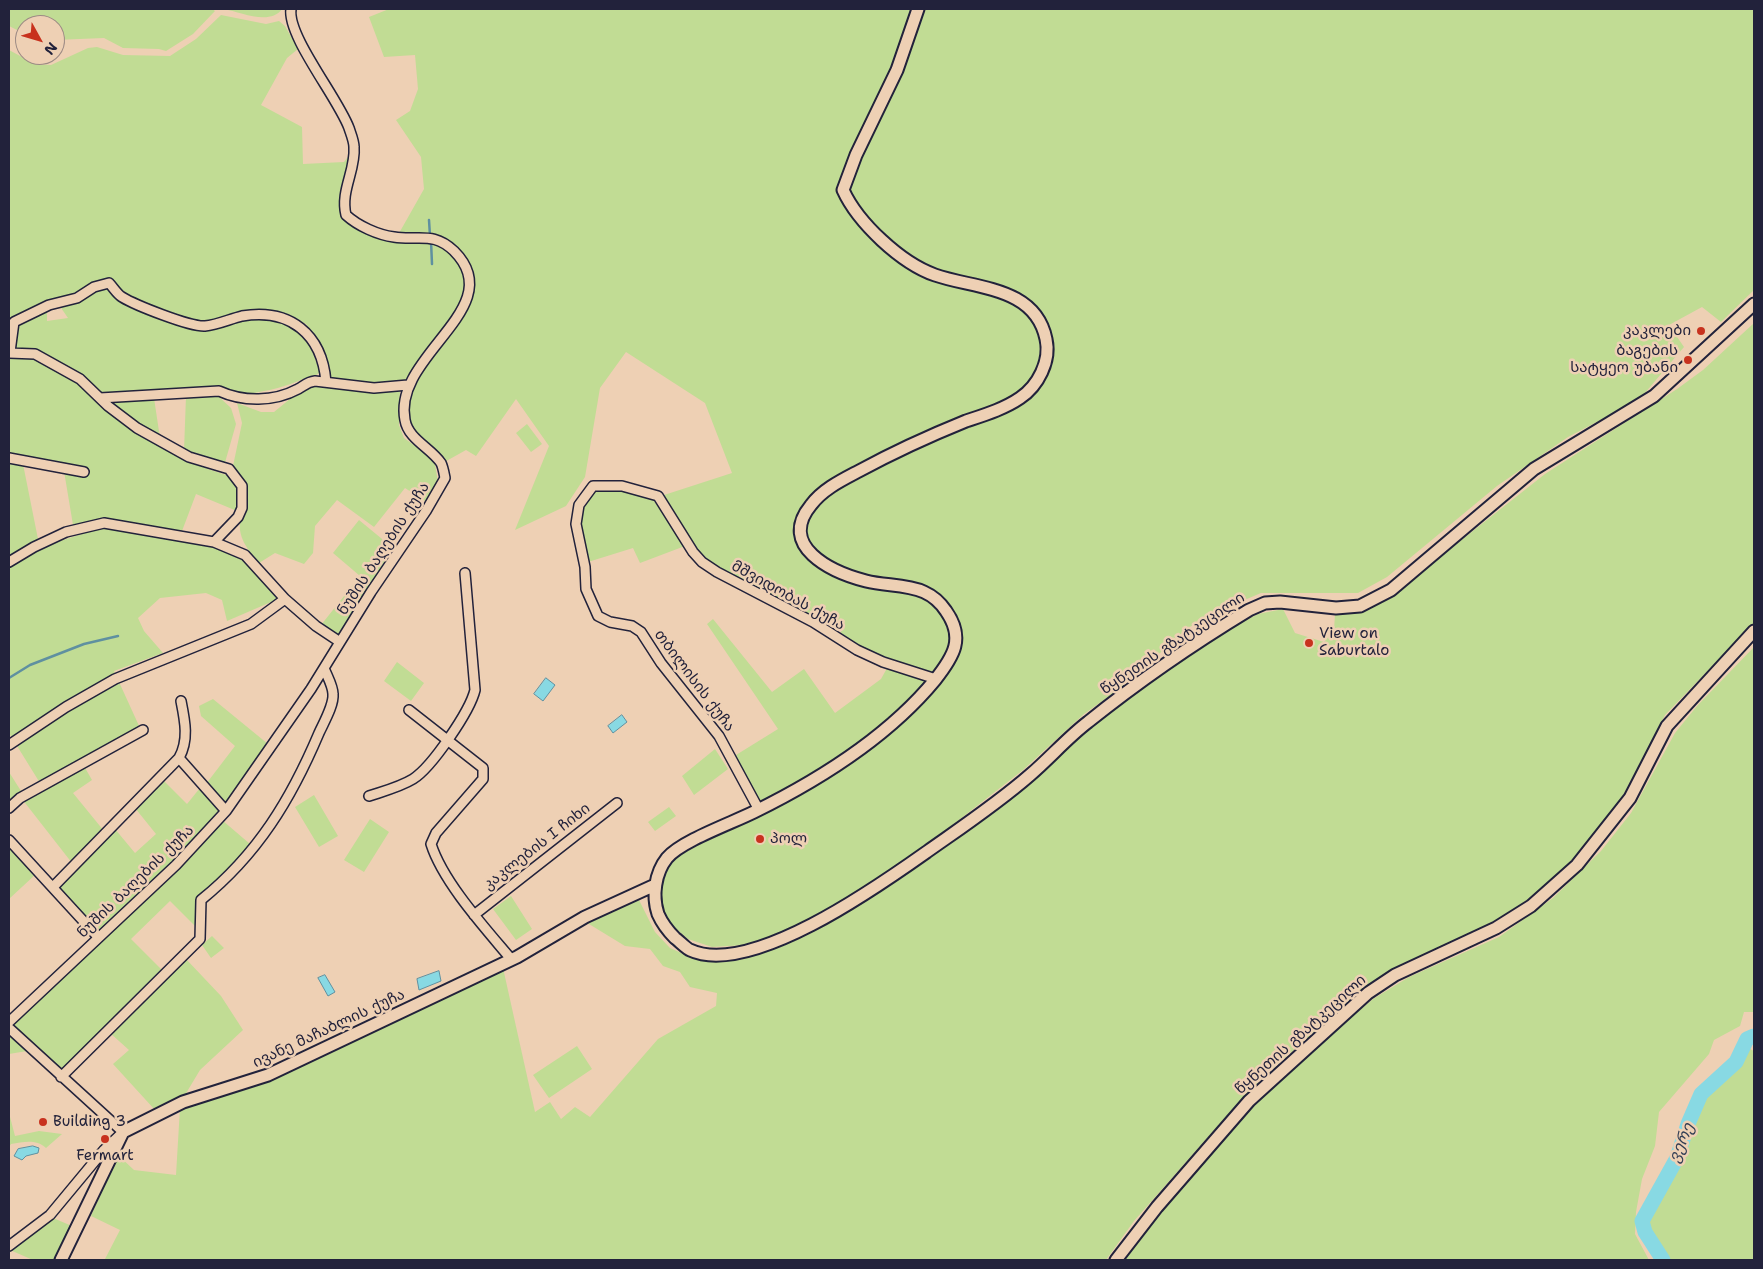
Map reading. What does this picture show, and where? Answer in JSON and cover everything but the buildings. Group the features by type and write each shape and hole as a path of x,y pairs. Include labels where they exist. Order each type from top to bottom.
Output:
{"main road":[{"path":"655,886 668,857 681,847 759,810 808,782 883,732 912,706 936,679 951,658 957,644 954,624 941,604 928,593 908,587 868,582 840,572 811,554 805,548 800,536 801,522 808,508 835,484 901,448 999,409 1022,397 1043,370 1048,352 1046,335 1037,316 1016,297 932,274 896,255 849,203 843,190 856,155 897,70 918,9"},
{"name":"წყნეთის გზატკეცილი","path":"655,886 657,911 665,927 690,950 712,955 762,947 823,920 905,867 996,802 1032,774 1074,732 1120,697 1249,610 1265,603 1280,602 1336,608 1360,606 1391,590 1534,468 1654,396 1754,304"},
{"name":"წყნეთის გზატკეცილი","path":"1116,1260 1157,1207 1249,1101 1368,993 1395,975 1496,928 1531,906 1578,865 1626,804 1667,726 1754,632"},
{"name":"ივანე მაჩაბლის ქუჩა","path":"123,1132 183,1102 268,1076 511,959 589,915 655,886"},
{"path":"61,1260 123,1132"}],"street":[{"name":"ნუშის ბაღების ქუჩა","path":"9,1022 176,865 226,811 278,739 426,511 445,478 441,464 412,436 404,420 408,385 427,354 458,317 467,298 470,280 464,263 443,242 430,237 393,237 366,228 346,215 346,190 354,147 349,128 333,96 293,29 291,9"},
{"path":"214,542 238,517 242,508 242,486 229,469 189,457 137,428 80,379 35,354 9,353 14,322 49,305 77,298 94,287 109,283 120,296 168,317 204,326 243,316 276,315 302,327 324,367 326,382"},
{"path":"100,398 218,391 234,397 261,399 299,388 306,382 326,382 374,388 408,385"},
{"path":"9,458 84,472"},
{"name":"თბილისის ქუჩა","path":"658,496 639,489 622,486 593,486 579,505 576,524 585,567 586,589 598,616 610,622 632,626 641,632 660,663 712,724 727,748 759,810"},
{"name":"მშვიდობას ქუჩა","path":"658,496 693,552 709,567 813,622 857,650 883,662 936,679"},
{"path":"9,562 66,532 104,523 214,542 245,554 284,600 316,626 340,642"},
{"path":"369,796 412,780 425,769 468,710 475,690 465,573"},
{"path":"9,745 66,707 115,679 251,624 284,600"},
{"path":"61,1077 200,939 201,900 237,869 263,836 299,780 327,716 334,694 324,668"},
{"path":"53,887 179,758 184,748 185,736 181,701"},
{"path":"409,710 475,761 484,772 483,779 436,833 431,844 434,854 474,915 511,959"},
{"path":"9,808 20,798 143,730"},
{"path":"179,758 226,811"},
{"name":"კაკლების I ჩიხი","path":"474,915 617,803"},
{"path":"9,840 98,937"},
{"path":"9,1028 123,1132 104,1150 50,1215 9,1246"}],"green space":[{"path":"9,9 212,9 215,11 193,34 166,51 159,49 123,48 104,38 65,40 65,15 15,15 15,29 9,26"},
{"path":"224,9 282,9 270,17 263,17"},
{"path":"389,9 1754,9 1754,290 1721,322 1702,307 1669,325 1684,347 1639,400 1568,437 1497,486 1387,577 1358,593 1261,593 1214,613 1188,628 1122,687 1084,714 1023,770 905,862 838,907 795,929 746,945 712,947 688,939 668,922 658,900 658,882 676,857 767,809 883,732 759,810 736,755 778,729 707,624 713,619 772,692 804,669 835,713 881,679 891,661 841,637 841,630 826,618 816,620 706,561 661,496 732,473 705,403 626,352 600,388 585,477 566,506 515,530 549,446 516,399 476,456 466,450 441,464 405,420 408,385 458,317 470,279 443,242 398,235 424,189 421,157 396,120 410,111 418,89 415,55 384,57 369,17"},
{"path":"221,15 266,24 279,21 285,26 298,49 287,58 261,105 302,127 303,164 344,162 350,154 342,208 365,231 394,242 429,240 450,251 467,278 459,309 416,363 404,383 375,385 329,380 328,366 306,324 279,312 245,313 203,323 171,315 121,294 110,281 11,323 9,341 9,50 15,53 15,65 65,65 65,59 88,48 97,47 123,55 170,56 196,39"},
{"path":"107,286 117,300 167,319 204,329 242,320 276,319 300,329 310,345 320,372 315,376 281,387 231,395 177,397 101,395 76,370 46,356 34,348 14,348 16,325 47,308 47,321 68,318 59,305"},
{"path":"1754,323 1754,623 1665,715 1617,807 1590,841 1551,882 1508,914 1465,937 1405,963 1359,993 1264,1076 1134,1221 1106,1260 105,1259 120,1230 91,1216 118,1155 134,1170 176,1175 180,1108 503,968 535,1112 550,1102 561,1119 575,1107 590,1117 658,1039 716,1006 717,993 690,987 680,972 663,966 650,949 625,946 584,921 638,898 655,932 670,948 688,956 718,962 743,959 765,952 820,926 946,846 1001,806 1066,745 1222,632 1258,614 1283,609 1295,633 1324,642 1334,630 1335,614 1348,612 1383,599 1426,568 1545,474 1677,389 1703,370"},
{"path":"9,357 34,358 74,379 119,420 142,436 208,469 226,475 236,485 239,493 237,511 196,494 182,531 153,529 101,519 73,525 64,471 86,474 88,469 9,455"},
{"path":"307,385 400,390 399,425 404,438 428,455 435,464 438,482 425,501 405,488 374,527 337,500 315,526 313,553 304,564 275,553 259,563 247,548 240,531 241,518 247,504 248,495 233,466 242,423 237,403 261,412 274,412"},
{"path":"216,394 231,408 236,424 224,466 184,451 186,396"},
{"path":"154,398 160,438 106,400"},
{"path":"527,424 542,444 531,452 516,433"},
{"path":"9,461 23,464 38,539 28,547 9,557"},
{"path":"614,488 652,498 685,546 640,563 633,548 588,562 582,526 583,508 586,500 593,492"},
{"path":"359,520 393,548 337,637 321,625 360,576 333,553"},
{"path":"104,527 212,545 245,559 278,599 227,621 222,600 206,593 160,598 138,618 144,631 163,653 114,671 140,728 40,783 9,733 9,566 41,547"},
{"path":"1754,647 1754,1012 1744,1012 1740,1026 1714,1040 1709,1054 1659,1112 1655,1146 1642,1179 1636,1212 1635,1234 1649,1260 1123,1260 1156,1215 1239,1118 1319,1044 1373,999 1409,977 1499,937 1553,898 1601,851 1631,813 1675,733 1697,706"},
{"path":"397,662 424,683 411,701 384,681"},
{"path":"213,699 268,744 224,806 206,784 235,746 201,716 199,706"},
{"path":"715,749 728,769 694,795 682,776"},
{"path":"84,766 92,780 73,793 104,831 72,863 22,799"},
{"path":"9,772 21,791 9,803"},
{"path":"163,780 187,804 200,788 222,811 177,861 98,932 57,888 115,829 135,853 156,834 135,808"},
{"path":"314,795 338,836 319,847 295,807"},
{"path":"669,807 676,816 655,831 648,822"},
{"path":"370,819 389,832 364,872 344,860"},
{"path":"222,820 250,844 234,868 196,899 196,927 170,901 131,939 163,971 60,1071 11,1024 193,855"},
{"path":"12,847 36,874 9,899 9,851"},
{"path":"511,896 532,929 516,940 493,909"},
{"path":"212,936 224,948 211,958 202,945"},
{"path":"186,959 221,996 243,1030 200,1070 185,1095 155,1110 113,1064 129,1050 110,1033"},
{"path":"9,1034 27,1051 9,1054"},
{"path":"577,1046 592,1069 549,1098 533,1075"},
{"path":"1748,1048 1754,1051 1754,1260 1670,1260 1648,1226 1653,1208 1683,1156 1697,1112 1718,1082 1737,1067"},
{"path":"9,1113 15,1136 39,1131 62,1134 46,1148 38,1143 30,1142 11,1144 9,1147"},
{"path":"53,1218 72,1226 56,1260 33,1260 10,1250"}],"water":[{"path":"546,678 555,685 543,701 534,694"},
{"path":"622,715 627,722 613,733 608,726"},
{"path":"439,971 441,981 419,990 417,979"},
{"path":"325,975 335,992 328,996 318,978"},
{"path":"33,1146 39,1148 38,1153 26,1156 22,1160 14,1156 18,1149"}],"waterway":[{"path":"429,220 430,236"},
{"path":"431,241 432,264"},
{"path":"9,678 30,665 84,644 118,636"},
{"name":"ვერე","path":"1663,1260 1645,1232 1642,1221 1677,1158 1688,1124 1701,1094 1736,1062 1747,1039 1754,1036"}],"place":[{"name":"კაკლები","path":"1701,331"},
{"name":"ბაგების სატყეო უბანი","path":"1688,360"},
{"name":"View on Saburtalo","path":"1309,643"},
{"name":"პოლ","path":"760,839"},
{"name":"Building 3","path":"43,1122"},
{"name":"Fermart","path":"105,1139"}]}
